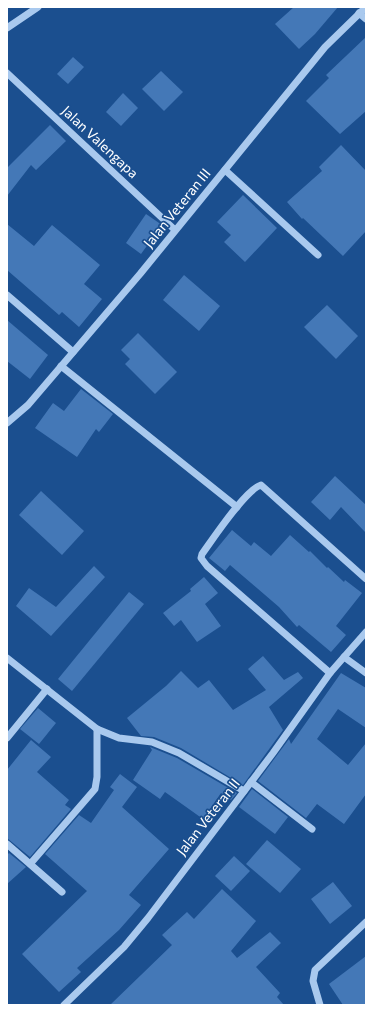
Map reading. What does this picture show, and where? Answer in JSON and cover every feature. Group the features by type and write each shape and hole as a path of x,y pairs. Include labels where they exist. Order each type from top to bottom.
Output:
{"street":[{"path":"7,28 38,7"},
{"name":"Jalan Veteran III","path":"7,424 28,405 73,352 225,170 325,47 366,7"},
{"path":"359,13 366,19"},
{"name":"Jalan Valengapa","path":"7,73 175,230"},
{"path":"225,170 318,255"},
{"path":"7,295 73,352"},
{"path":"61,366 237,507"},
{"path":"330,673 203,561 202,554 237,507 256,488 264,486 366,579"},
{"name":"Jalan Veteran II","path":"64,1005 124,947 251,782 330,673 366,632"},
{"path":"344,657 366,673"},
{"path":"7,658 98,729 119,738 152,742 179,753 244,791"},
{"path":"7,738 47,689"},
{"path":"31,863 95,789 97,777 98,729"},
{"path":"251,782 312,829"},
{"path":"7,844 31,863 62,892"},
{"path":"320,1005 313,982 315,970 366,922"}],"building":[{"path":"294,7 338,7 315,34 299,49 275,24"},
{"path":"366,37 366,111 340,134 306,101 329,78 326,75"},
{"path":"73,57 84,67 68,84 57,74"},
{"path":"161,71 183,92 164,111 142,89"},
{"path":"123,93 138,108 121,126 106,112"},
{"path":"50,125 66,141 36,170 31,165 7,196 7,168"},
{"path":"341,145 366,171 366,231 343,256 303,218 302,219 287,202 322,171 319,167"},
{"path":"243,195 277,228 245,262 224,242 231,235 217,222"},
{"path":"146,214 162,225 141,254 126,243"},
{"path":"7,224 34,246 52,225 100,265 84,284 102,299 79,327 62,312 59,315 7,270"},
{"path":"184,275 220,306 199,331 163,300"},
{"path":"327,305 358,336 336,359 304,327"},
{"path":"7,320 48,355 30,379 7,361"},
{"path":"138,333 177,372 155,394 125,364 130,359 121,350"},
{"path":"81,389 113,414 99,432 96,429 77,457 35,428 53,403 64,411"},
{"path":"335,476 366,505 366,533 341,507 330,520 311,502"},
{"path":"41,491 84,531 62,555 19,515"},
{"path":"232,530 251,546 254,542 271,556 290,535 344,582 345,580 362,593 336,626 346,635 331,652 299,625 297,627 279,607 230,565 225,571 209,558"},
{"path":"94,566 105,577 51,636 16,606 29,588 56,607"},
{"path":"204,577 218,593 205,604 221,626 197,642 181,620 174,626 163,613 191,591 190,589"},
{"path":"129,592 144,604 72,691 58,679"},
{"path":"263,656 284,680 298,672 303,678 269,707 283,730 243,785 181,748 154,737 141,736 127,718 166,686 181,671 198,688 209,680 233,710 266,690 248,669"},
{"path":"341,673 366,688 366,728 338,709 317,739 348,765 366,743 366,794 344,824 317,804 306,818 258,781 289,739 291,744"},
{"path":"38,708 56,723 39,744 20,729"},
{"path":"31,740 51,757 37,772 69,800 65,805 71,809 30,857 7,838 7,770"},
{"path":"150,747 177,758 237,793 231,800 221,793 203,819 165,792 160,799 133,780 152,750"},
{"path":"120,774 137,787 122,807 169,849 129,895 141,905 119,930 77,968 81,972 59,992 22,954 87,891 45,854 79,815 91,823 114,790 110,787"},
{"path":"252,789 288,817 275,834 239,807"},
{"path":"267,840 301,869 280,893 246,864"},
{"path":"9,853 26,867 7,884 7,855"},
{"path":"234,856 250,871 231,891 215,876"},
{"path":"333,882 352,906 330,924 311,899"},
{"path":"222,889 256,921 231,951 237,958 270,932 281,943 256,967 280,993 277,997 284,1005 110,1005 172,945 162,935 187,912 194,919"},
{"path":"366,956 366,1005 343,1005 329,984"}]}
